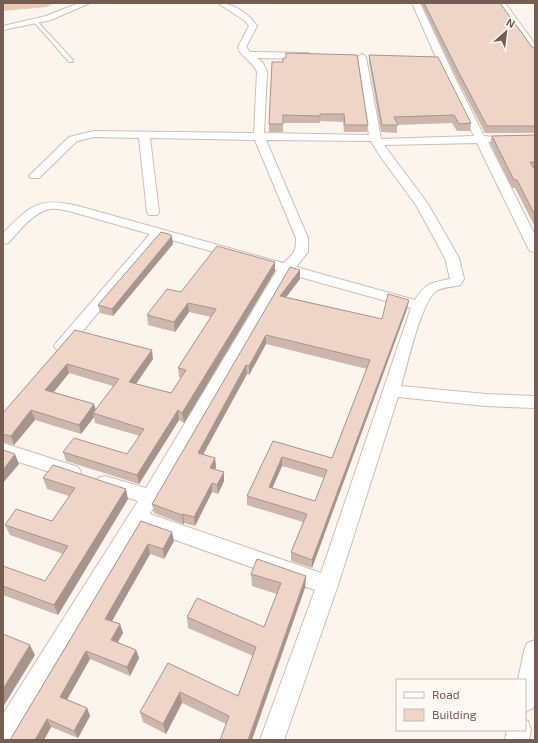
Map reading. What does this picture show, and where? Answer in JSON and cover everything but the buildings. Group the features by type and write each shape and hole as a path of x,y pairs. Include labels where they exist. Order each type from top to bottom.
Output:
{"highway":[{"path":"3,7 47,3"}],"street":[{"path":"3,28 35,21 70,10 86,3"},
{"path":"3,736 138,518 149,497 285,269 302,252 304,245 290,207 259,135 262,72 258,63 243,51 242,47 253,26 248,19 222,3"},
{"path":"416,3 437,58 535,248"},
{"path":"500,3 535,50"},
{"path":"248,55 316,56"},
{"path":"272,740 328,585 393,391 414,318 427,292 433,287 455,282 457,279 456,268 452,258 422,204 401,177 377,140 362,57"},
{"path":"35,176 73,139 94,134 259,135 377,140 504,138"},
{"path":"144,135 153,212"},
{"path":"3,240 40,209 50,205 64,207 419,306"},
{"path":"55,354 158,233"},
{"path":"393,391 486,400 535,402"},
{"path":"3,450 149,497"},
{"path":"138,518 328,585"},
{"path":"526,695 535,651"}],"lane":[{"path":"35,21 71,61"}]}
